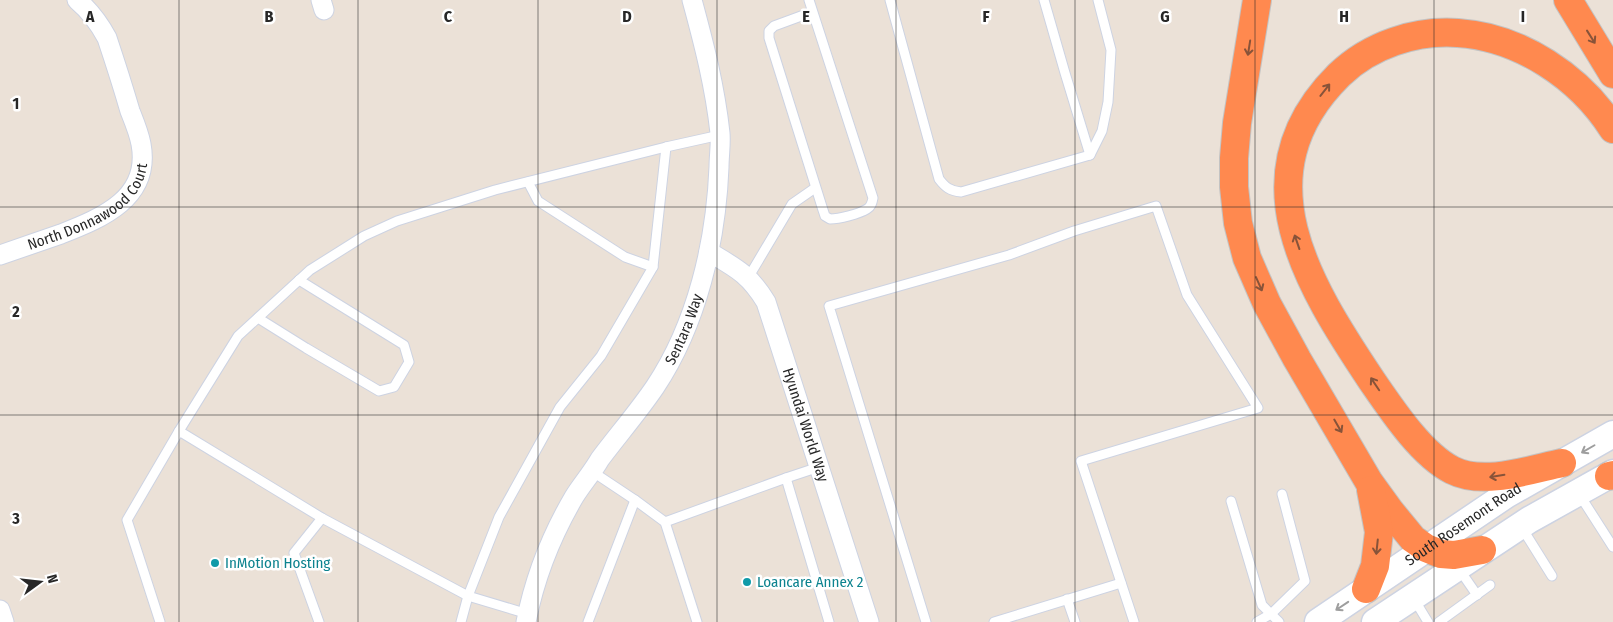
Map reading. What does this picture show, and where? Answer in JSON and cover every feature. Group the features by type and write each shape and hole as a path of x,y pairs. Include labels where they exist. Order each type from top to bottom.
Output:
{"highway":[{"path":"1257,0 1237,123 1234,158 1234,187 1238,223 1247,258 1267,304 1297,359 1369,482 1390,511 1414,538 1426,548 1441,554 1454,555 1482,550"},
{"path":"1568,0 1613,74"},
{"path":"1562,463 1491,478 1473,477 1453,470 1435,458 1410,433 1348,345 1306,265 1295,240 1289,214 1289,167 1296,138 1303,123 1327,87 1345,69 1361,58 1393,42 1417,34 1443,32 1470,34 1520,48 1546,62 1567,78 1592,101 1613,128"},
{"path":"1366,590 1376,566 1379,532 1369,482"}],"main road":[{"name":"South Rosemont Road","path":"1318,622 1506,495 1613,434"},
{"name":"South Rosemont Road","path":"1375,622 1520,525 1612,475"}],"street":[{"name":"North Donnawood Court","path":"0,255 84,225 112,211 131,191 139,175 142,162 141,144 107,38 100,24 87,8 77,0"},
{"name":"Sentara Way","path":"527,618 531,597 543,559 559,524 576,494 655,386 670,360 686,326 698,293 709,252 718,186 720,135 714,88 692,0"},
{"name":"Hyundai World Way","path":"709,252 743,273 756,286 766,302 869,622"},
{"path":"0,610 4,622"}],"lane":[{"path":"809,0 873,198 871,205 866,210 836,219 830,219 825,216 769,38 769,31 774,26 812,12"},
{"path":"890,0 939,178 945,187 954,192 961,192 1090,155 1102,131 1108,102 1112,50 1098,0"},
{"path":"1044,0 1064,73 1090,155"},
{"path":"160,622 127,520 238,336 310,270 364,236 397,221 495,190 720,135"},
{"path":"461,622 468,596 499,517 560,407 601,356 653,267 666,147"},
{"path":"528,182 538,201 625,257 653,267"},
{"path":"748,278 792,204 816,188"},
{"path":"926,622 829,306 1009,254 1074,231 1156,206 1187,295 1258,408 1081,461 1134,622"},
{"path":"258,318 379,391 394,388 409,362 404,345 299,280"},
{"path":"179,431 322,518 468,596 527,618"},
{"path":"665,522 819,467"},
{"path":"593,472 665,522 697,622"},
{"path":"786,478 829,622"},
{"path":"1578,493 1613,547"},
{"path":"1257,622 1271,614 1305,580 1282,494"},
{"path":"588,622 635,500"},
{"path":"1230,501 1262,605 1279,622"},
{"path":"319,622 294,553 322,518"},
{"path":"1520,525 1552,576"},
{"path":"1458,567 1477,595"},
{"path":"994,622 1121,583"},
{"path":"1438,622 1490,585"},
{"path":"1413,597 1428,622"},
{"path":"1067,599 1075,622"}],"place":[{"name":"InMotion Hosting","path":"215,563"},
{"name":"Loancare Annex 2","path":"747,582"}]}
